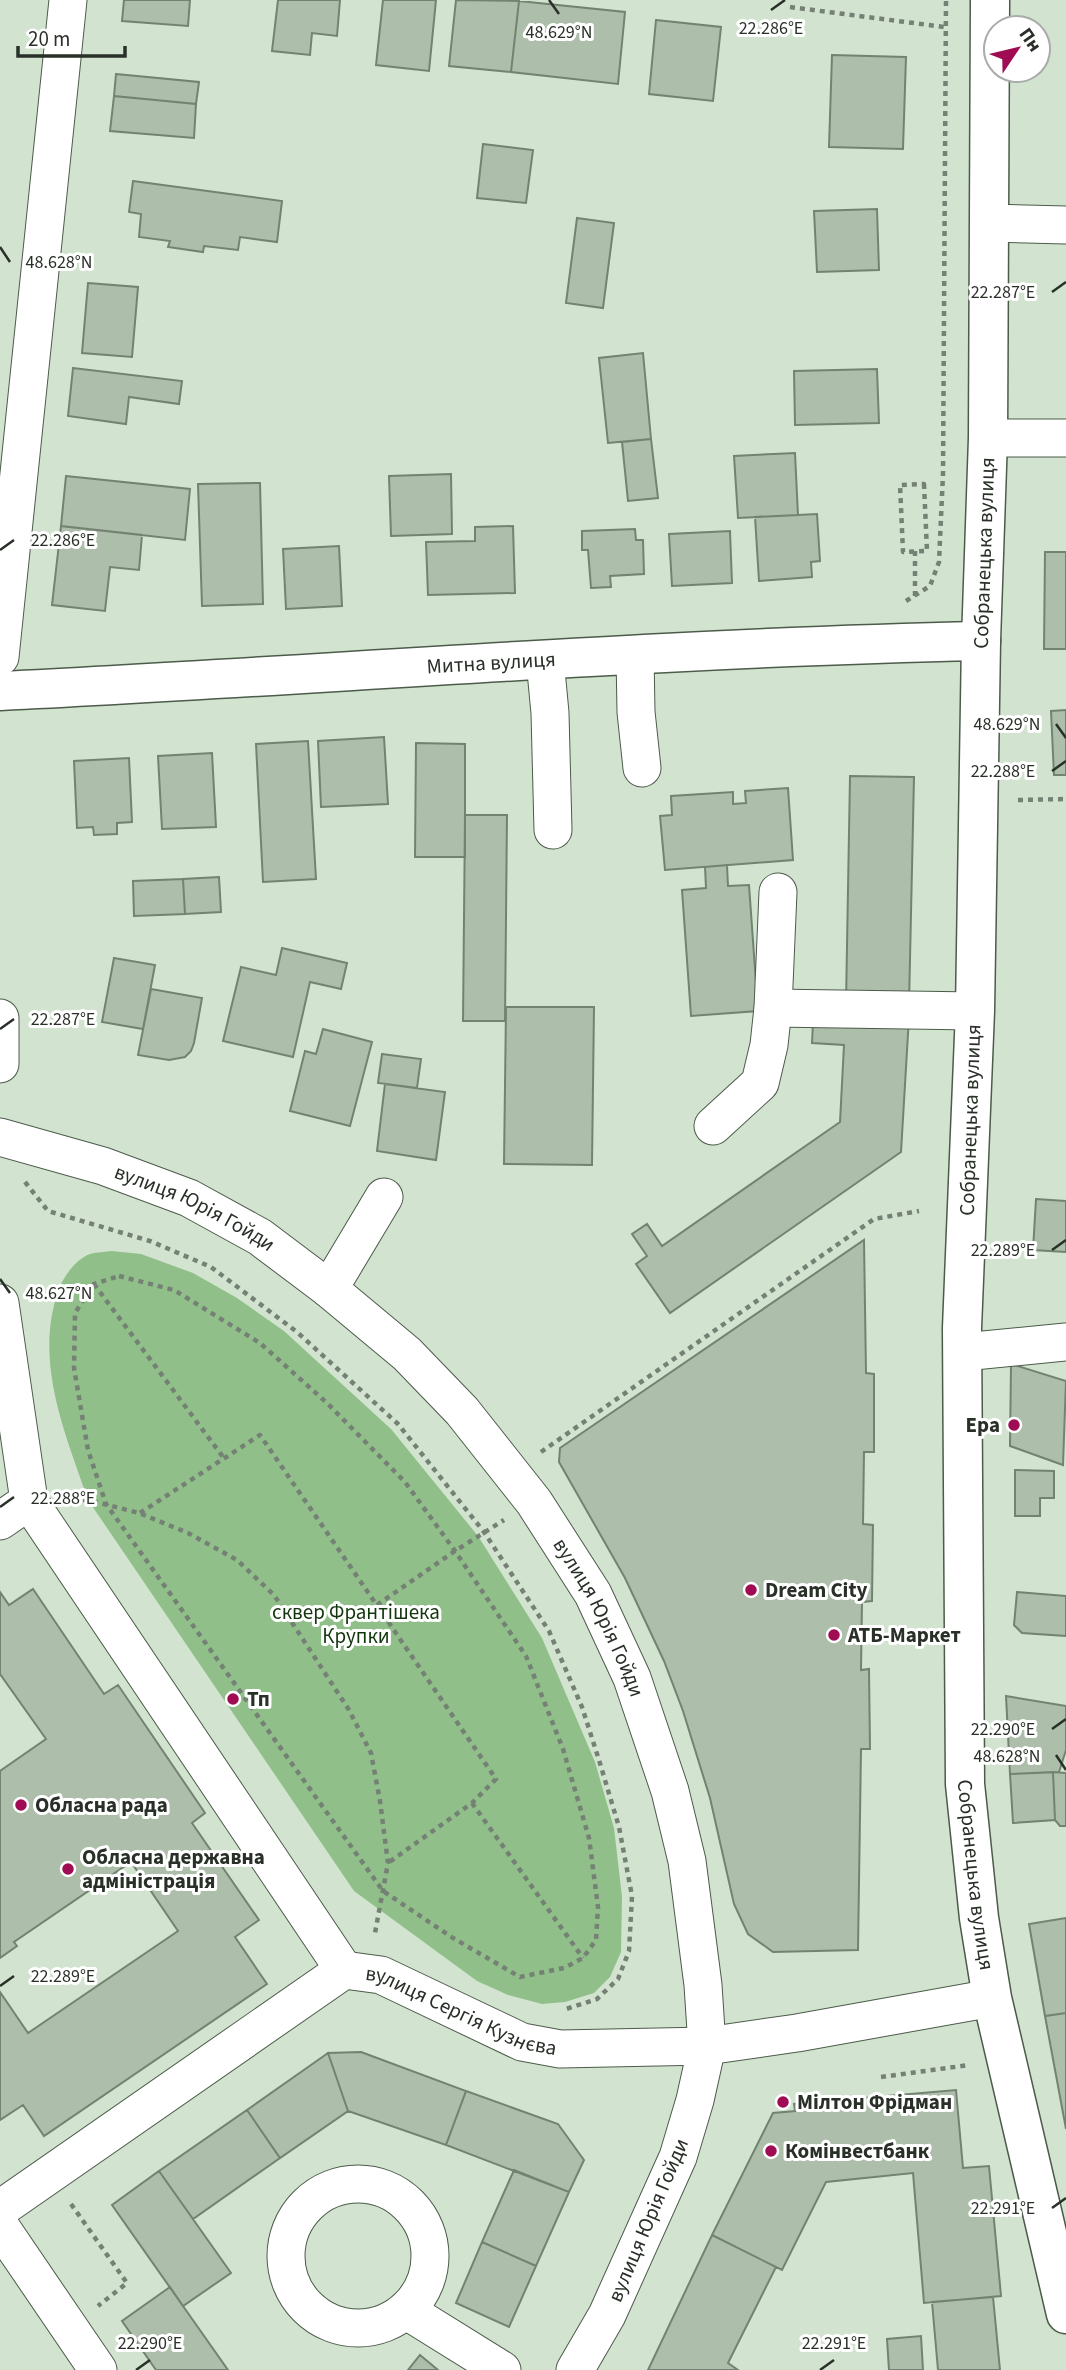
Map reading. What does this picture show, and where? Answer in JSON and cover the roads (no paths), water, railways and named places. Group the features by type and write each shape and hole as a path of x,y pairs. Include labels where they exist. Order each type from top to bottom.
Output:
{"main road":[{"name":"Собранецька вулиця","path":"990,0 988,438 981,641 975,1011 963,1352 965,1784 979,1918 992,1998 1066,2314"},
{"name":"Митна вулиця","path":"0,691 860,643 981,641"}],"street":[{"path":"0,657 68,0"},
{"path":"989,223 1066,225"},
{"path":"988,438 1066,438"},
{"path":"635,655 636,712 642,768"},
{"path":"544,660 550,713 553,830"},
{"path":"713,1126 760,1083 769,1045 773,1009 778,892"},
{"path":"773,1009 975,1011"},
{"path":"0,1018 0,1064"},
{"name":"вулиця Юрія Гойди","path":"0,1138 103,1166 189,1198 260,1237 329,1289 407,1354 462,1411 534,1503 593,1594 632,1678 670,1791 687,1861 702,1985 706,2046 695,2100 678,2157 607,2315 575,2370"},
{"path":"329,1289 384,1197"},
{"path":"0,1303 14,1511 344,1970"},
{"path":"963,1352 1066,1342"},
{"name":"вулиця Сергія Кузнєва","path":"0,2210 344,1970 381,1975 522,2042 560,2049 706,2046 797,2033 992,1998"},
{"path":"0,2226 98,2370"},
{"path":"407,2311 502,2370"}],"place":[{"name":"Ера","path":"1014,1425"},
{"name":"Dream City","path":"751,1590"},
{"name":"АТБ-Маркет","path":"834,1635"},
{"name":"Тп","path":"233,1699"},
{"name":"Обласна рада","path":"21,1805"},
{"name":"Обласна державна адміністрація","path":"68,1869"},
{"name":"Мілтон Фрідман","path":"783,2102"},
{"name":"Комінвестбанк","path":"771,2151"}],"park label":[{"name":"сквер Франтішека Крупки","path":"356,1624"}]}
